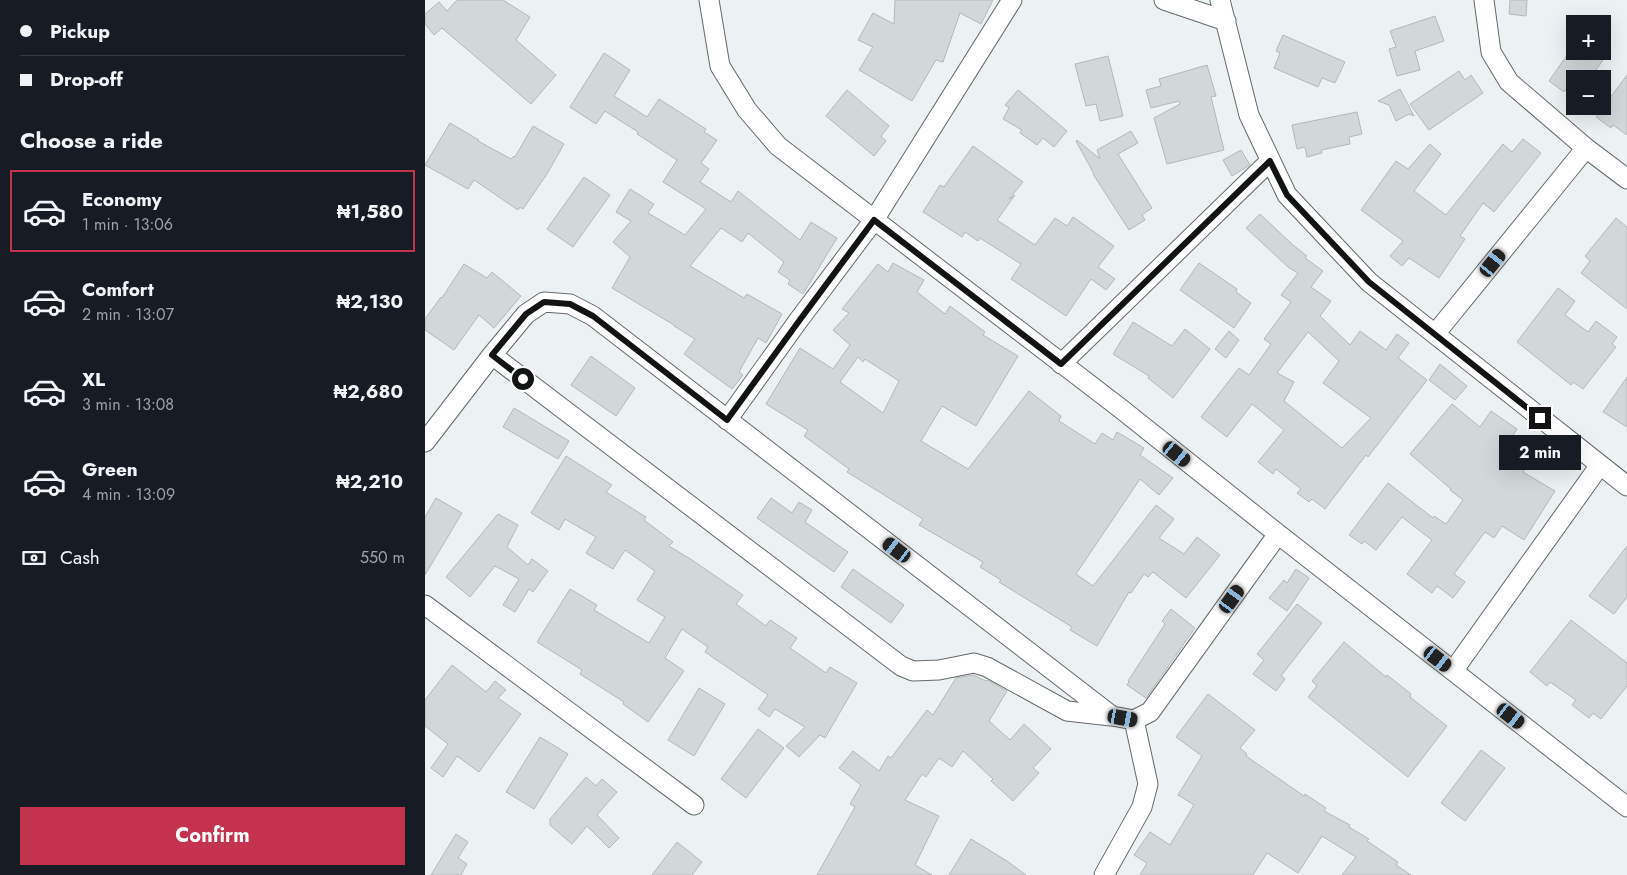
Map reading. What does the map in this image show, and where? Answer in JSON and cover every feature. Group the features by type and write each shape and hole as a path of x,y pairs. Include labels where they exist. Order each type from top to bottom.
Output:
{"street":[{"path":"709,0 720,66 747,110 778,146 1061,364 1627,807"},
{"path":"727,420 874,220 1012,0"},
{"path":"1164,0 1226,22"},
{"path":"1220,0 1249,115 1287,195 1369,282 1627,486"},
{"path":"1484,0 1491,52 1509,82 1586,148 1627,179"},
{"path":"1435,334 1586,148"},
{"path":"1061,364 1270,161"},
{"path":"425,442 526,314 544,302 570,304 593,316 1112,716"},
{"path":"492,355 901,666 913,670 939,670 974,662 987,667 1067,711 1134,720 1150,712 1278,534"},
{"path":"1453,671 1600,465"},
{"path":"425,605 695,805"},
{"path":"1104,875 1142,807 1148,784 1134,720"}],"building":[{"path":"457,0 503,0 530,17 516,40 556,75 531,104 442,28 434,35 425,24 425,14 439,2 447,11"},
{"path":"895,0 993,0 981,24 960,13 943,62 936,60 912,101 859,70 873,47 858,40 873,13 894,24"},
{"path":"1510,0 1527,0 1526,16 1509,14"},
{"path":"1435,16 1444,41 1415,51 1420,70 1397,76 1389,49 1396,47 1390,31"},
{"path":"1283,35 1345,62 1335,83 1322,78 1318,87 1274,68 1280,53 1276,51"},
{"path":"604,53 630,70 614,96 647,117 659,99 706,129 704,132 717,140 701,163 709,169 700,182 731,202 738,191 800,240 811,222 837,238 803,294 788,284 790,280 778,272 784,262 748,233 742,242 721,228 690,266 744,298 747,294 782,314 766,343 758,338 739,372 743,375 732,389 684,354 695,339 612,288 630,257 613,242 631,221 616,212 630,189 654,204 648,213 685,235 706,209 663,182 677,160 605,111 596,124 570,107"},
{"path":"1108,56 1123,116 1100,121 1096,104 1086,106 1075,64"},
{"path":"1566,57 1566,60 1603,60 1596,70 1566,70 1566,89 1564,92 1549,81"},
{"path":"1207,65 1216,96 1211,97 1224,150 1167,164 1154,118 1180,104 1179,101 1151,108 1146,90 1161,86 1159,79"},
{"path":"1459,71 1465,80 1471,75 1483,93 1429,130 1410,104"},
{"path":"1627,75 1627,135 1613,125 1611,128 1596,117 1597,115 1611,115 1611,97"},
{"path":"1400,89 1414,116 1409,114 1396,121 1389,105 1378,101"},
{"path":"847,90 889,126 881,136 886,141 874,156 826,116"},
{"path":"1018,90 1067,131 1054,147 1043,138 1037,145 1020,133 1022,130 1003,119 1009,108 1005,105"},
{"path":"1357,112 1362,134 1349,137 1350,144 1321,150 1322,153 1307,157 1305,147 1297,149 1292,125"},
{"path":"450,123 511,159 515,157 533,126 564,144 547,174 523,209 520,207 518,210 474,180 468,189 425,165"},
{"path":"1131,131 1138,143 1118,154 1152,208 1142,215 1145,220 1129,230 1093,174 1076,141 1100,159 1097,150"},
{"path":"1523,139 1541,153 1494,212 1483,203 1460,236 1465,239 1439,278 1409,258 1402,266 1390,256 1403,241 1361,210 1396,161 1408,169 1430,144 1441,154 1414,191 1446,215 1503,144 1512,152"},
{"path":"973,146 1023,182 1009,199 1015,195 997,220 1035,245 1055,218 1067,226 1073,217 1114,246 1098,267 1115,279 1106,290 1091,279 1066,316 1011,279 1021,264 980,238 978,241 965,232 962,237 923,212 940,185 944,187"},
{"path":"1241,150 1250,165 1232,176 1223,160"},
{"path":"584,177 610,195 573,247 547,229"},
{"path":"1260,214 1307,256 1305,258 1323,271 1311,287 1331,301 1320,316 1350,345 1360,331 1386,350 1397,334 1409,343 1398,358 1427,380 1325,509 1312,499 1309,502 1297,493 1301,489 1276,469 1273,474 1258,462 1284,430 1252,404 1227,437 1201,417 1239,368 1249,375 1271,344 1264,339 1291,302 1281,295 1298,273 1288,267 1246,228","holes":["1308,332 1339,361 1323,383 1371,418 1342,448 1284,401 1294,382 1277,373"]},
{"path":"1616,218 1627,227 1627,309 1581,273 1590,261 1585,256"},
{"path":"893,263 924,280 917,292 945,314 950,306 985,332 983,335 1018,356 976,426 942,406 921,441 968,469 1029,391 1061,416 1059,421 1095,444 1102,433 1113,440 1117,432 1144,448 1140,455 1173,478 1159,495 1140,479 1076,574 1093,586 1156,505 1174,519 1159,538 1184,554 1197,537 1220,555 1186,598 1153,572 1148,577 1144,574 1131,593 1129,592 1097,646 1070,630 1072,627 999,582 1001,580 980,567 983,562 919,525 923,519 847,472 849,469 804,436 808,430 766,404 800,348 833,369 850,345 833,330 849,313 842,309 878,264 888,272","holes":["858,357 863,362 865,359 899,381 883,413 840,382"]},
{"path":"1199,263 1237,289 1236,292 1251,303 1234,328 1180,290"},
{"path":"464,264 487,278 492,272 521,296 494,328 479,315 454,350 425,330 425,319 442,298"},
{"path":"1558,288 1575,301 1565,315 1588,332 1596,321 1617,337 1612,344 1616,347 1583,389 1573,382 1571,385 1517,342"},
{"path":"1133,322 1172,346 1185,329 1210,349 1173,398 1148,378 1149,376 1113,354"},
{"path":"1229,331 1239,340 1226,358 1215,349"},
{"path":"591,356 635,388 616,416 571,385"},
{"path":"1440,364 1467,386 1455,400 1429,380"},
{"path":"1627,377 1627,427 1603,412"},
{"path":"1452,404 1480,427 1491,411 1517,429 1504,449 1528,465 1523,472 1555,491 1524,540 1502,526 1494,538 1485,532 1454,574 1465,582 1453,598 1437,586 1432,593 1407,574 1432,540 1402,517 1376,550 1364,541 1362,544 1349,535 1388,483 1433,518 1434,516 1446,524 1463,500 1410,454"},
{"path":"514,408 569,441 558,459 503,427"},
{"path":"566,456 612,485 606,492 646,517 644,520 673,542 669,546 743,595 736,604 766,626 770,620 797,638 790,648 826,673 830,667 857,683 825,738 820,735 799,757 786,746 805,727 775,709 769,717 758,709 768,695 705,652 708,647 682,629 665,658 684,671 648,722 623,704 624,702 580,674 582,670 537,642 570,589 597,605 594,610 649,643 665,617 637,600 655,571 625,550 613,569 586,553 596,537 565,519 559,530 531,513"},
{"path":"436,498 462,513 425,575 425,517"},
{"path":"771,498 792,513 799,502 812,510 805,522 848,552 834,572 757,518"},
{"path":"498,514 518,525 507,547 528,565 532,559 548,571 533,592 529,589 515,612 503,605 519,579 495,566 470,597 446,577"},
{"path":"1627,546 1627,597 1614,614 1589,596"},
{"path":"853,569 904,605 891,623 841,587"},
{"path":"1296,569 1309,578 1287,611 1269,598 1284,580 1287,583"},
{"path":"1297,604 1322,623 1281,676 1285,679 1276,691 1253,674 1264,660 1257,654"},
{"path":"1171,609 1195,628 1146,698 1127,685 1128,681 1165,624 1162,621"},
{"path":"1571,620 1627,663 1627,686 1601,719 1593,713 1589,718 1572,705 1576,700 1550,682 1547,686 1530,672"},
{"path":"1344,642 1386,677 1387,675 1411,694 1410,697 1447,726 1408,777 1308,697 1317,686 1312,681"},
{"path":"452,665 486,692 495,681 506,690 498,698 521,714 479,772 457,756 443,777 431,768 448,744 425,726 425,700"},
{"path":"973,675 1007,691 989,721 1010,740 1024,724 1051,749 1033,768 1039,773 1013,801 963,751 952,767 939,758 926,777 922,774 905,800 939,816 915,865 932,875 817,875 855,807 850,804 861,785 839,768 853,751 879,771 888,756 891,758 927,710 933,715 956,678"},
{"path":"699,688 725,704 694,756 668,740"},
{"path":"1208,694 1255,730 1240,748 1247,754 1246,756 1304,796 1305,794 1326,808 1324,811 1350,825 1349,827 1369,839 1367,841 1398,862 1396,865 1411,875 1342,875 1356,857 1322,836 1298,873 1267,853 1253,875 1140,875 1147,863 1134,855 1150,832 1170,845 1194,805 1178,795 1202,756 1176,737"},
{"path":"758,729 784,748 746,798 721,779"},
{"path":"540,737 568,754 534,809 506,792"},
{"path":"1481,750 1505,768 1465,821 1441,803"},
{"path":"586,777 596,786 602,779 617,792 597,815 619,838 609,848 587,826 572,844 550,825 550,819"},
{"path":"456,834 468,842 458,858 467,864 461,875 431,875"},
{"path":"971,839 1007,861 1026,875 949,875"},
{"path":"677,842 702,862 692,875 652,875"}],"route":[{"path":"523,379 492,355 526,314 544,302 570,304 593,316 727,420 874,220 1061,364 1270,161 1287,195 1369,282 1540,418"}]}
